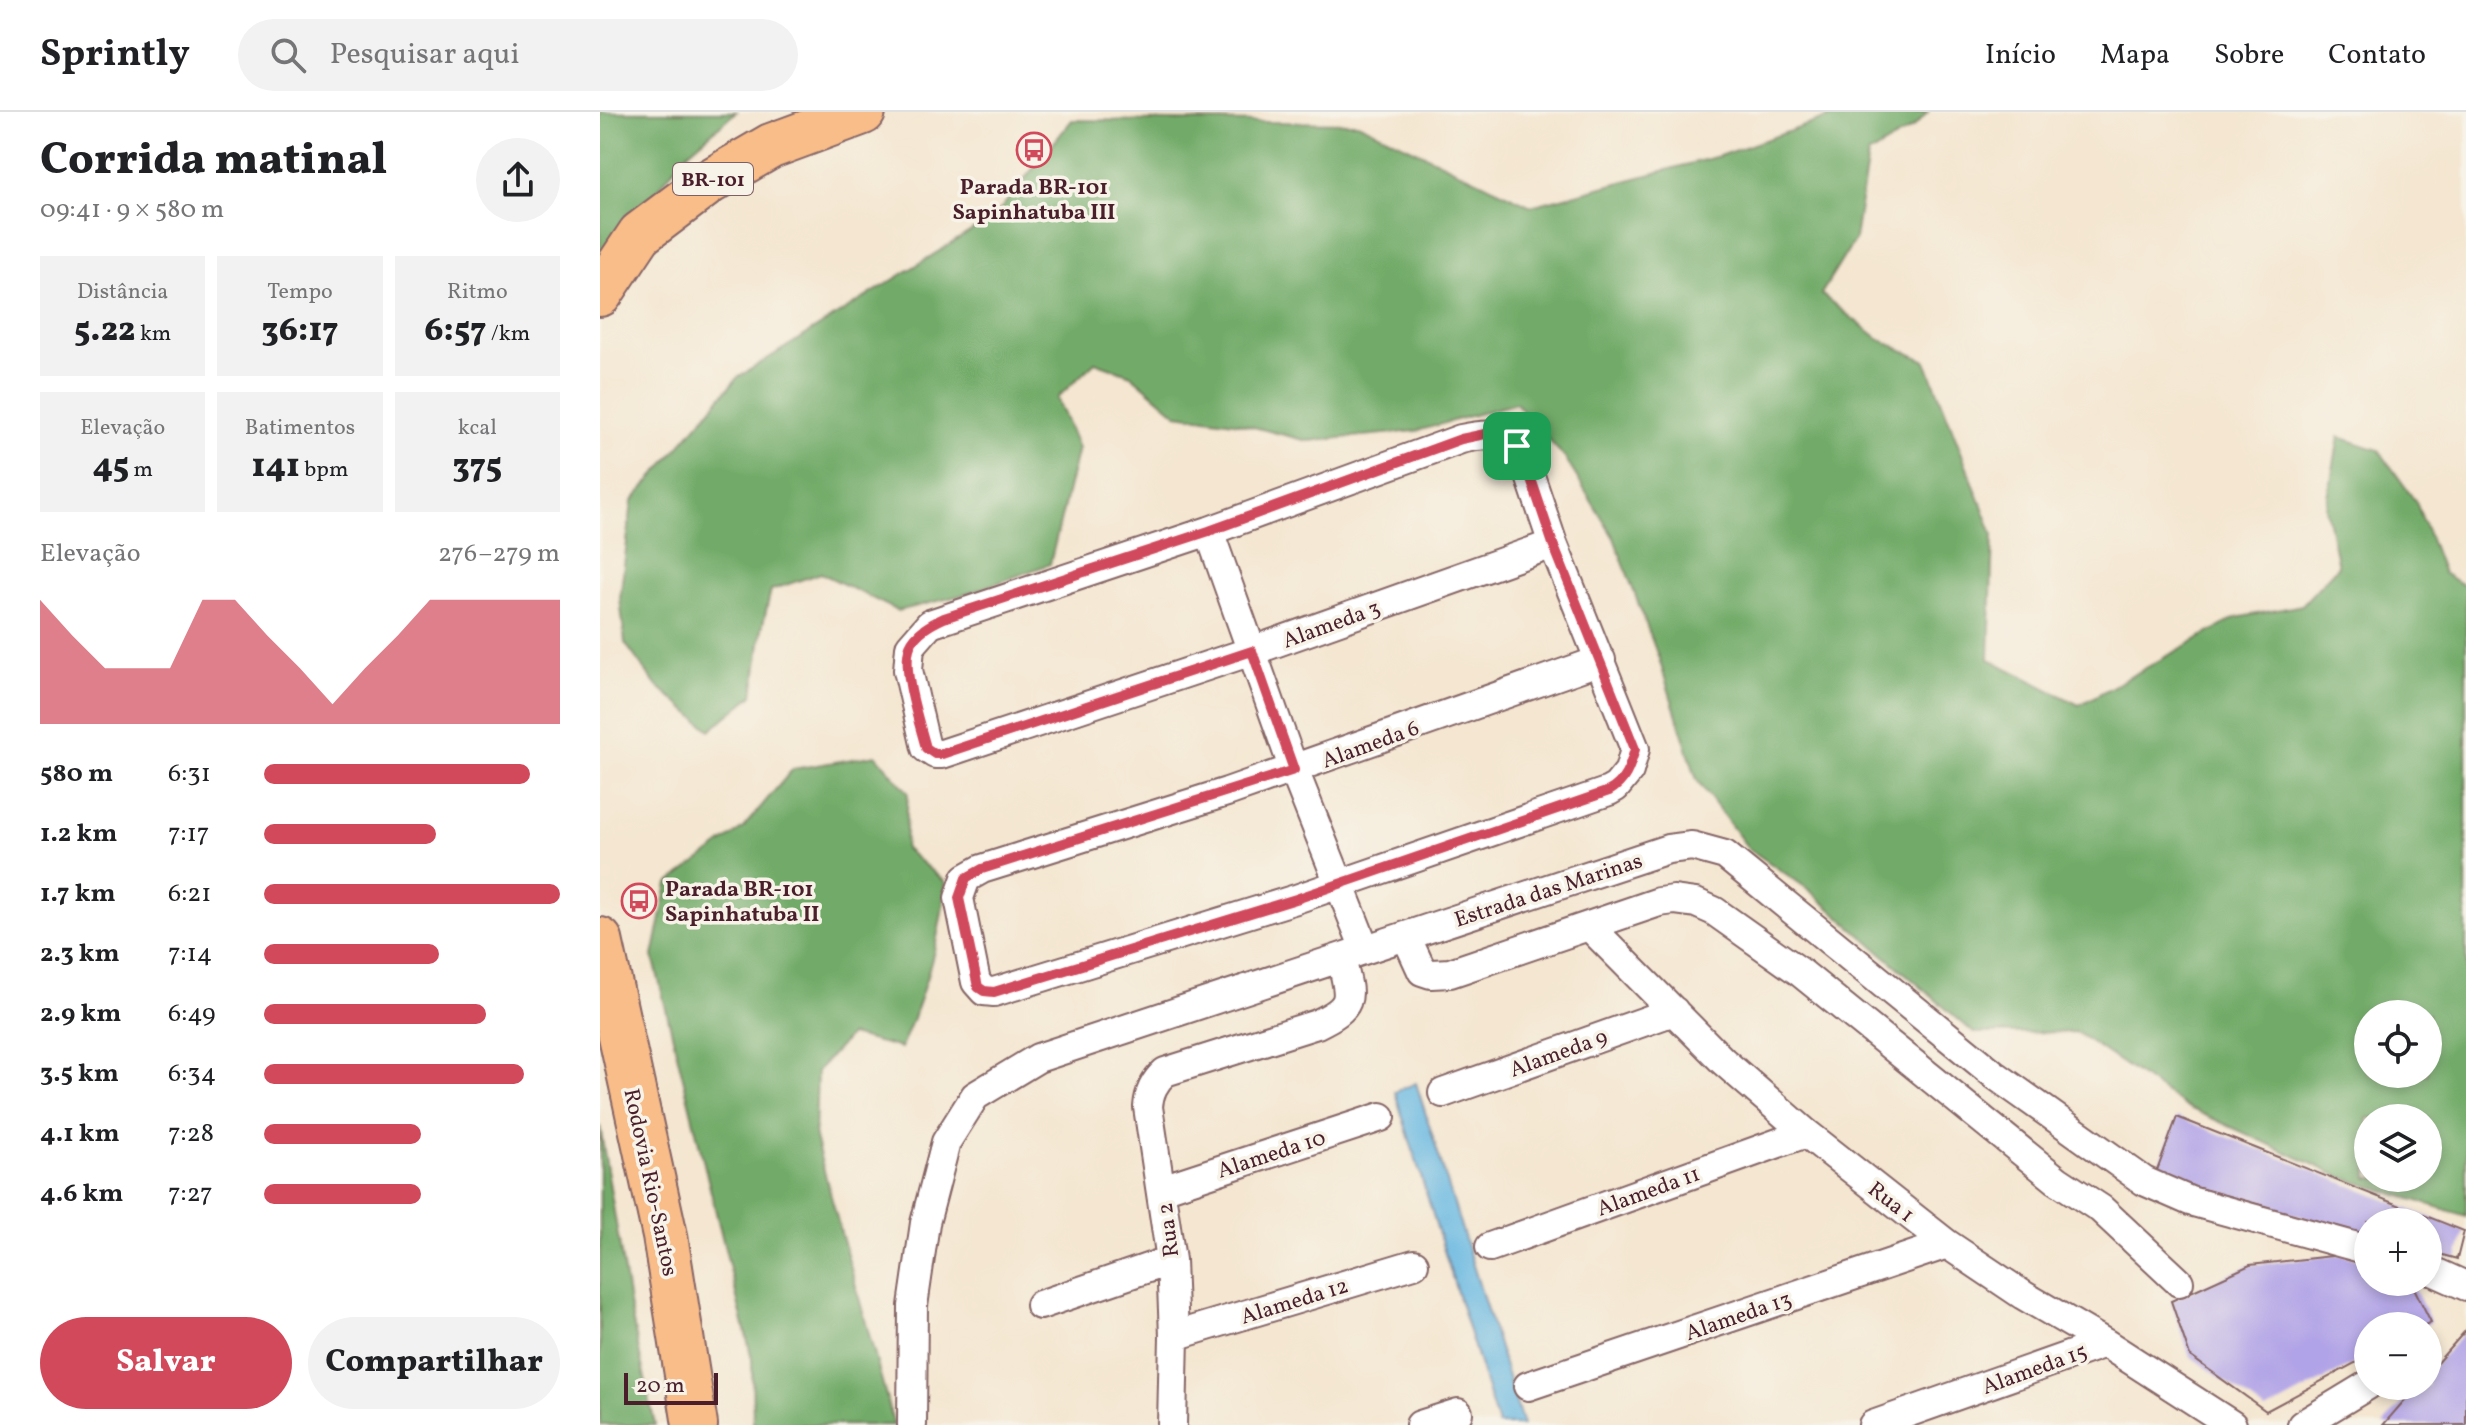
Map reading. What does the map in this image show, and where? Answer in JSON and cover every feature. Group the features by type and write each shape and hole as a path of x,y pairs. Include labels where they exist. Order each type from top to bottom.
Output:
{"highway":[{"name":"BR-101","path":"600,294 640,234 709,182 771,146 863,112"},
{"name":"Rodovia Rio-Santos","path":"600,940 665,1236 695,1425"}],"street":[{"path":"1209,531 1461,439 1485,434 1508,439 1524,458 1553,544 1635,749 1629,771 1609,791 1338,883"},
{"name":"Alameda 3","path":"1209,531 930,624 910,647 908,670 926,748 935,754 942,754 1252,651 1553,544"},
{"name":"Rua 2","path":"1172,1425 1174,1336 1171,1260 1148,1107 1149,1096 1157,1079 1165,1072 1317,1024 1339,1013 1347,1004 1353,954 1338,883 1294,770 1209,531"},
{"name":"Alameda 6","path":"1338,883 1296,899 994,992 984,991 976,982 959,898 966,878 982,869 1294,770 1601,660"},
{"name":"Estrada das Marinas","path":"912,1425 913,1306 925,1223 946,1142 975,1096 1038,1058 1668,849 1692,846 1725,855 1995,1075 2144,1181 2190,1201 2354,1246"},
{"path":"1406,936 1422,971 1450,973 1659,902 1674,900 1696,903 1714,911 1800,972 2057,1180 2101,1209 2179,1282"},
{"name":"Rua 1","path":"1590,927 1723,1061 1806,1133 1947,1244 2232,1425"},
{"name":"Alameda 9","path":"1443,1093 1674,1011"},
{"name":"Alameda 10","path":"1162,1189 1381,1117"},
{"name":"Alameda 11","path":"1490,1247 1806,1133"},
{"name":"Alameda 13","path":"1528,1386 1947,1244"},
{"path":"1040,1305 1171,1260"},
{"name":"Alameda 12","path":"1174,1336 1414,1264"},
{"path":"2442,1275 2466,1286"},
{"name":"Alameda 15","path":"1873,1425 2105,1343"},
{"path":"2302,1425 2354,1393"},
{"path":"1420,1425 1458,1413"}],"green space":[{"path":"600,112 736,112 683,157 600,265"},
{"path":"1844,112 1928,112 1914,127 1868,155 1855,239 1821,294 1879,339 1926,361 1993,534 1989,659 2079,705 2236,618 2302,605 2338,566 2326,508 2339,437 2379,450 2416,502 2443,573 2466,587 2466,1216 2389,1192 2442,1192 2442,1104 2354,1104 2354,1181 2341,1177 2185,1106 2076,1032 1974,1033 1808,889 1748,848 1697,780 1659,659 1614,538 1565,458 1516,403 1417,431 1308,441 1234,422 1177,414 1131,375 1095,362 1057,398 1078,448 1050,564 966,594 898,611 821,573 771,590 762,628 753,695 710,730 655,684 625,643 620,598 632,502 737,378 995,216 1072,120 1358,123 1531,206 1719,156"},
{"path":"876,755 908,792 905,849 946,883 940,926 917,1008 901,1048 850,1035 817,1071 815,1138 894,1425 753,1425 752,1359 653,956 668,884 743,828 793,769"},
{"path":"600,1126 630,1309 655,1425 601,1425"}],"water":[{"path":"1416,1083 1523,1425 1498,1425 1395,1092"}],"building":[{"path":"2177,1117 2354,1187 2354,1192 2366,1192 2406,1208 2354,1208 2354,1231 2155,1176"},
{"path":"2442,1222 2464,1231 2457,1259 2442,1255"},
{"path":"2341,1255 2354,1257 2354,1296 2418,1296 2426,1312 2354,1312 2354,1364 2266,1411 2190,1356 2171,1301 2250,1265"},
{"path":"2466,1330 2466,1425 2383,1425 2405,1400 2442,1400 2442,1357"}],"place":[{"name":"Parada BR-101 Sapinhatuba III","path":"1034,150"},
{"name":"Parada BR-101 Sapinhatuba II","path":"639,901"}],"route":[{"path":"1485,434 1508,439 1517,446 1635,749 1629,771 1621,782 1609,791 1296,899 994,992 978,987 959,898 966,878 982,869 1294,770 1252,651 935,754 926,748 908,670 910,647 920,633 944,618 1209,531 1461,439 1485,434"}]}
